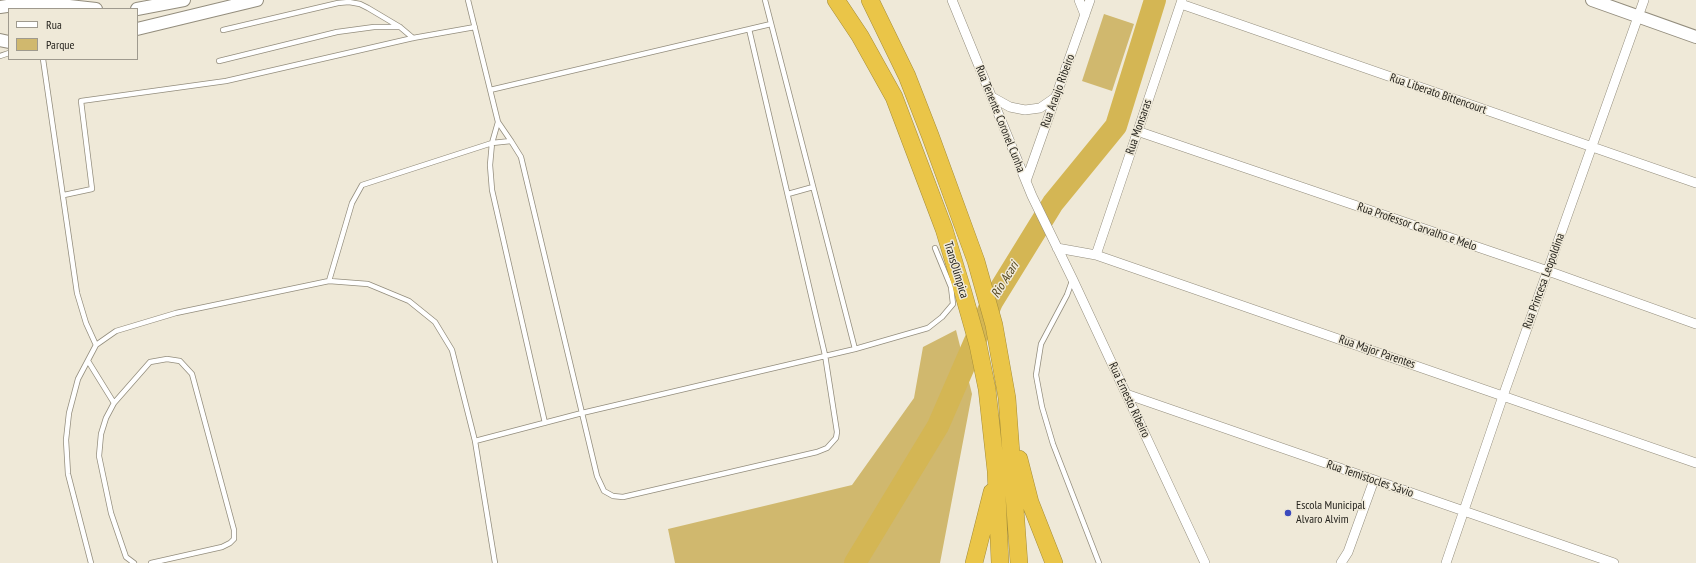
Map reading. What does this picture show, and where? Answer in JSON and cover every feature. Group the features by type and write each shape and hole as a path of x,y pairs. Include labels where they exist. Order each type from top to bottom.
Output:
{"highway":[{"name":"TransOlímpica","path":"836,0 860,36 894,98 944,228 963,292 980,352 987,389 996,471 1000,563"},
{"name":"TransOlímpica","path":"870,0 907,76 976,261 994,325 1007,395 1019,563"},
{"path":"1007,395 1016,445 1030,502 1054,563"},
{"path":"974,563 996,471"}],"street":[{"path":"138,29 257,0"},
{"name":"Rua Tenente Coronel Cunha","path":"952,0 1032,196 1052,237"},
{"path":"1079,0 1085,15"},
{"name":"Rua Araujo Ribeiro","path":"1026,181 1090,0"},
{"path":"1592,0 1696,37"},
{"name":"Rua Princesa Leopoldina","path":"1446,563 1503,396 1644,0"},
{"path":"138,9 181,1"},
{"name":"Rua Monsaras","path":"1096,255 1181,2"},
{"name":"Rua Liberato Bittencourt","path":"1181,2 1592,148 1696,183"},
{"path":"0,8 37,4 84,8"},
{"path":"992,97 1010,107 1025,110 1040,108 1056,97"},
{"name":"Rua Professor Carvalho e Melo","path":"1137,131 1696,324"},
{"name":"Rua Ernesto Ribeiro","path":"1052,237 1205,563"},
{"name":"Rua Major Parentes","path":"1057,248 1096,255 1696,463"},
{"name":"Rua Temistocles Sávio","path":"1126,394 1465,510 1614,563"},
{"path":"1341,563 1348,552 1374,480"}],"lane":[{"path":"468,0 498,122 512,141 521,157 597,476 604,491 613,496 623,497 817,452 827,448 836,438 837,432 825,355 749,29"},
{"path":"765,0 855,349"},
{"path":"223,30 338,3 349,2 360,4 368,8 400,27 413,38"},
{"path":"490,90 771,24"},
{"path":"220,61 337,32 374,27 400,27"},
{"path":"64,195 92,189 81,101 226,81 413,38 475,27"},
{"path":"44,60 77,293 86,323 96,345"},
{"path":"498,122 492,143 490,165 492,190 545,423"},
{"path":"329,281 352,204 362,185 492,143 512,141"},
{"path":"788,194 813,187"},
{"path":"475,441 825,355 855,349 928,328 942,317 953,304 951,288 935,248"},
{"path":"1073,280 1067,295 1041,344 1036,375 1042,406 1053,444 1099,563"},
{"path":"91,563 68,474 66,440 70,413 78,379 96,345 116,331 176,313 329,281 368,284 409,301 435,322 452,350 475,441 495,563"},
{"path":"134,563 126,556 111,513 99,456 101,434 106,418 114,403 150,362 167,359 180,361 192,374 234,530 234,539 222,547 151,563"},
{"path":"88,361 114,403"}],"green space":[{"path":"1104,14 1134,24 1112,91 1082,81"},
{"path":"956,330 972,394 940,563 675,563 668,529 852,485 914,398 923,347"}],"waterway":[{"name":"Rio Acari","path":"855,563 938,426 992,302 1053,203 1116,126 1155,0"}],"place":[{"name":"Escola Municipal Alvaro Alvim","path":"1288,513"}]}
